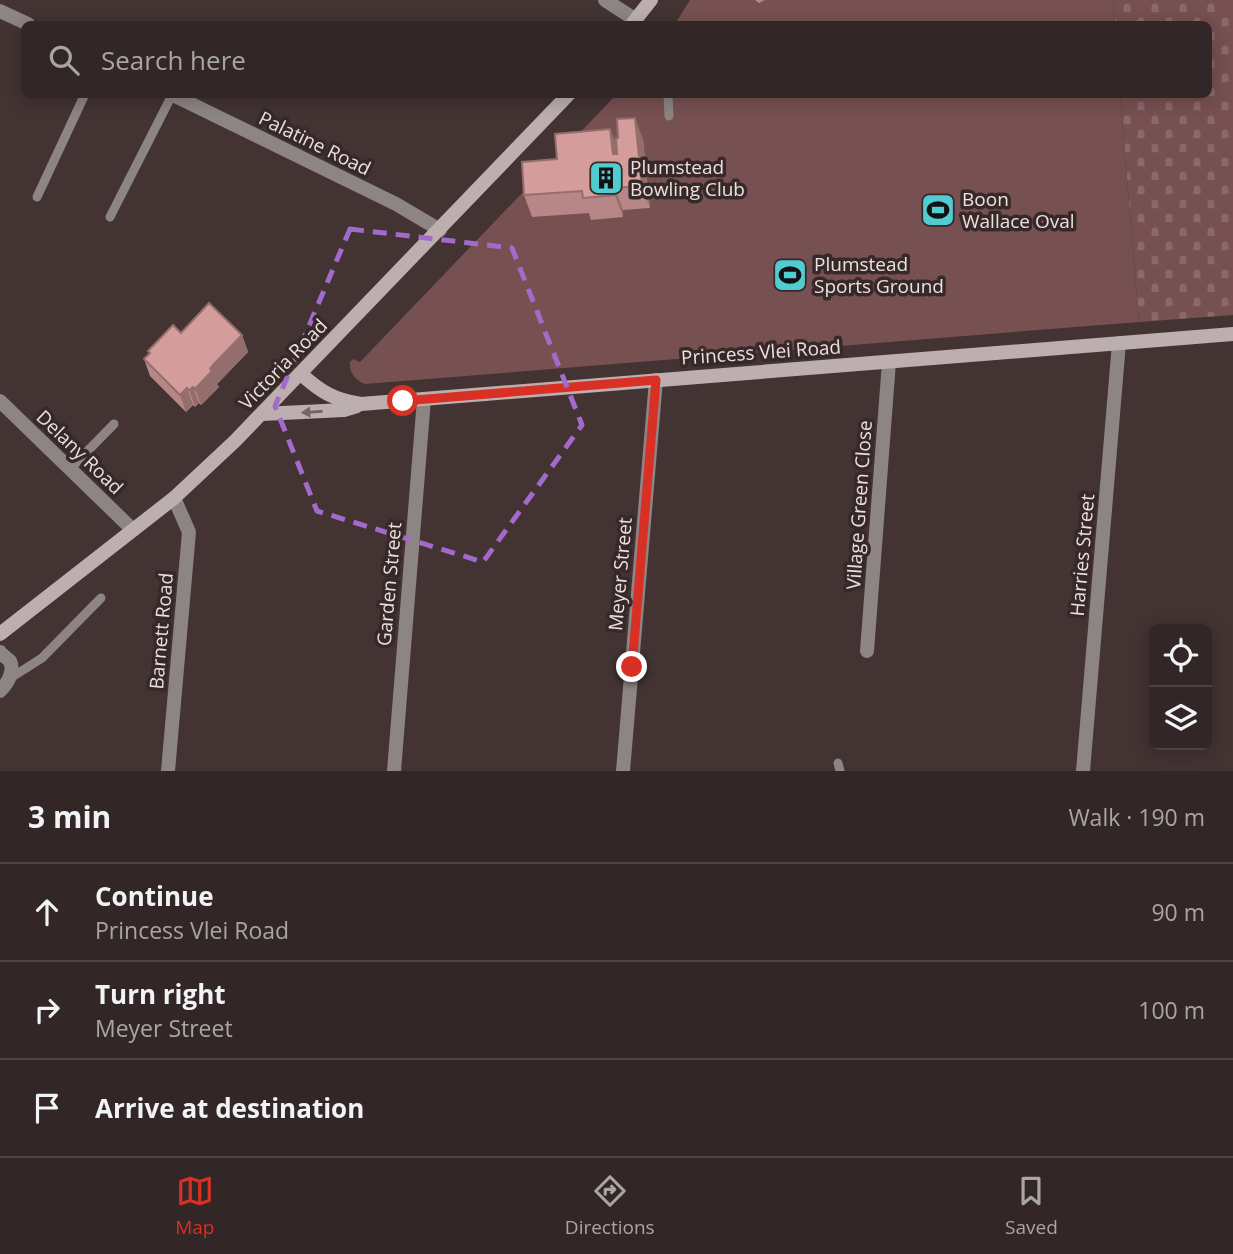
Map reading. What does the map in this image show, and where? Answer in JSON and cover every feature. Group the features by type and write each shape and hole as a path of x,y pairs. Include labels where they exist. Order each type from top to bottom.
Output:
{"street":[{"path":"605,0 635,21"},
{"path":"639,21 651,0"},
{"path":"0,11 21,21"},
{"name":"Palatine Road","path":"177,98 396,204 440,230"},
{"name":"Victoria Road","path":"0,634 174,498 235,441 565,98"},
{"name":"Princess Vlei Road","path":"300,374 317,389 338,400 361,404 1233,334"},
{"name":"Harries Street","path":"1083,771 1119,343"},
{"name":"Village Green Close","path":"867,651 889,362"},
{"name":"Meyer Street","path":"623,771 656,380"},
{"name":"Garden Street","path":"394,771 424,399"},
{"name":"Delany Road","path":"0,401 133,530"},
{"path":"262,414 344,410 361,404"},
{"name":"Barnett Road","path":"168,771 189,532 174,498"},
{"path":"0,652 9,660 11,672 0,691"}],"lane":[{"path":"37,197 83,98"},
{"path":"110,217 170,98"},
{"path":"668,98 668,116"},
{"path":"70,469 114,424"},
{"path":"9,679 42,659 101,598"}],"highlighted area":[{"path":"350,229 512,248 582,425 483,562 317,511 275,406"}],"green space":[{"path":"690,0 1113,0 1115,21 677,21"},
{"path":"1113,0 1233,0 1233,315 1139,322 1120,98 1212,98 1212,21 1115,21"},
{"name":"Plumstead Sports Ground","path":"613,98 1120,98 1139,322 365,384 356,378 351,369 350,362 353,359 360,362"}],"building":[{"path":"635,118 642,186 615,188 615,195 583,198 582,191 524,195 522,162 557,159 555,134 610,129 613,154 617,154 617,119"},
{"path":"209,303 242,335 213,365 210,369 212,371 195,389 187,388 180,395 144,359 150,353 148,351 173,325 181,333"}],"place":[{"name":"Plumstead Bowling Club","path":"606,178"},
{"name":"Boon Wallace Oval","path":"938,210"},
{"name":"Plumstead Sports Ground","path":"790,275"}],"route":[{"path":"403,401 656,380 632,667"}]}
